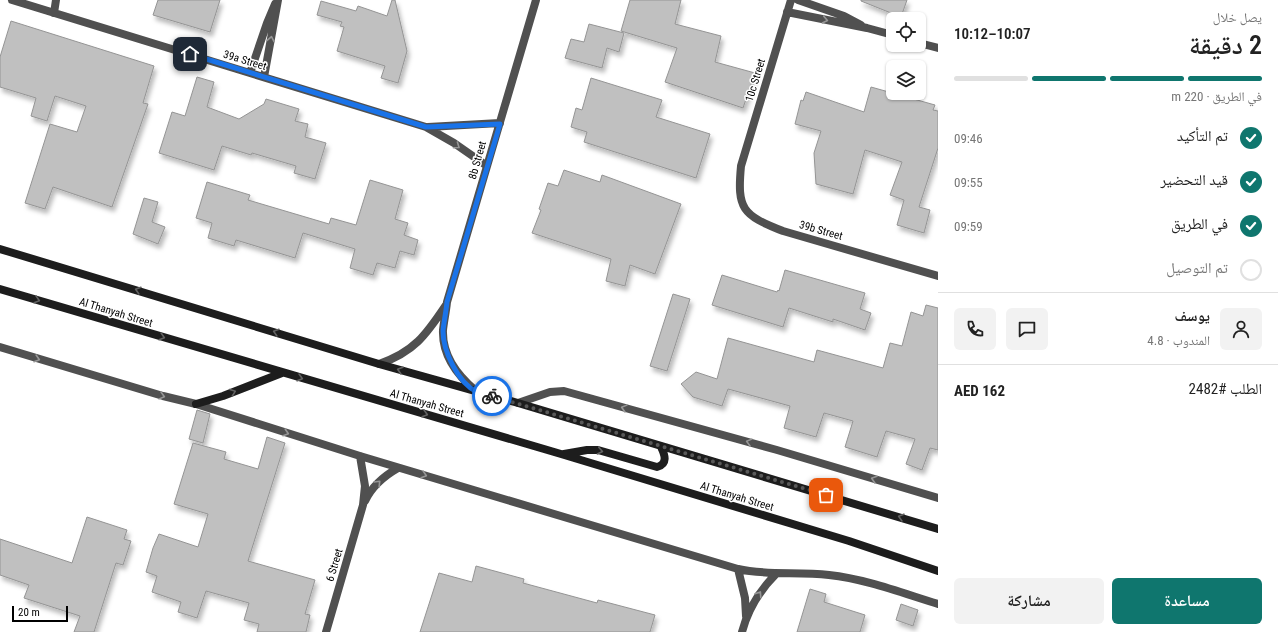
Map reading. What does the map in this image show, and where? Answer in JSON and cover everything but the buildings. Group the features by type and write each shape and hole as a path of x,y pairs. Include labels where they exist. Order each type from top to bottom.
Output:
{"main road":[{"path":"0,249 379,364 518,403 938,529"},
{"name":"Al Thanyah Street","path":"0,289 561,454 842,539 938,571"},
{"path":"196,404 282,373"},
{"path":"561,454 582,450 598,450 657,467 665,461 661,447"}],"street":[{"name":"39a Street","path":"12,0 39,4 54,13 426,127 450,140 487,166"},
{"path":"54,13 56,0"},
{"path":"250,73 266,22 277,0"},
{"path":"264,77 277,0"},
{"name":"8b Street","path":"476,392 456,371 449,359 443,331 447,302 536,0"},
{"name":"10c Street","path":"741,166 791,0"},
{"path":"798,0 844,16 867,28"},
{"path":"787,12 867,28 886,34"},
{"path":"926,45 938,48"},
{"name":"39a Street","path":"426,127 500,124"},
{"name":"39b Street","path":"741,166 739,188 741,202 749,214 758,220 782,231 938,276"},
{"name":"8b Street","path":"379,364 392,360 414,346 424,336 447,302"},
{"path":"0,348 163,396 196,404 398,468 738,569 776,574 812,574 845,577 938,604"},
{"path":"518,403 550,392 564,391 777,450 938,498"},
{"name":"6 Street","path":"326,632 363,505 365,486 360,456"},
{"name":"6 Street","path":"363,505 373,488 389,473 398,468"},
{"path":"738,569 745,598 746,617"},
{"path":"742,632 746,617 760,591 776,574"}],"way so far":[{"path":"492,396 826,495"}],"route":[{"path":"190,54 426,127 442,128 475,124 500,124 447,302 443,331 449,359 456,371 476,392 492,396"}]}
